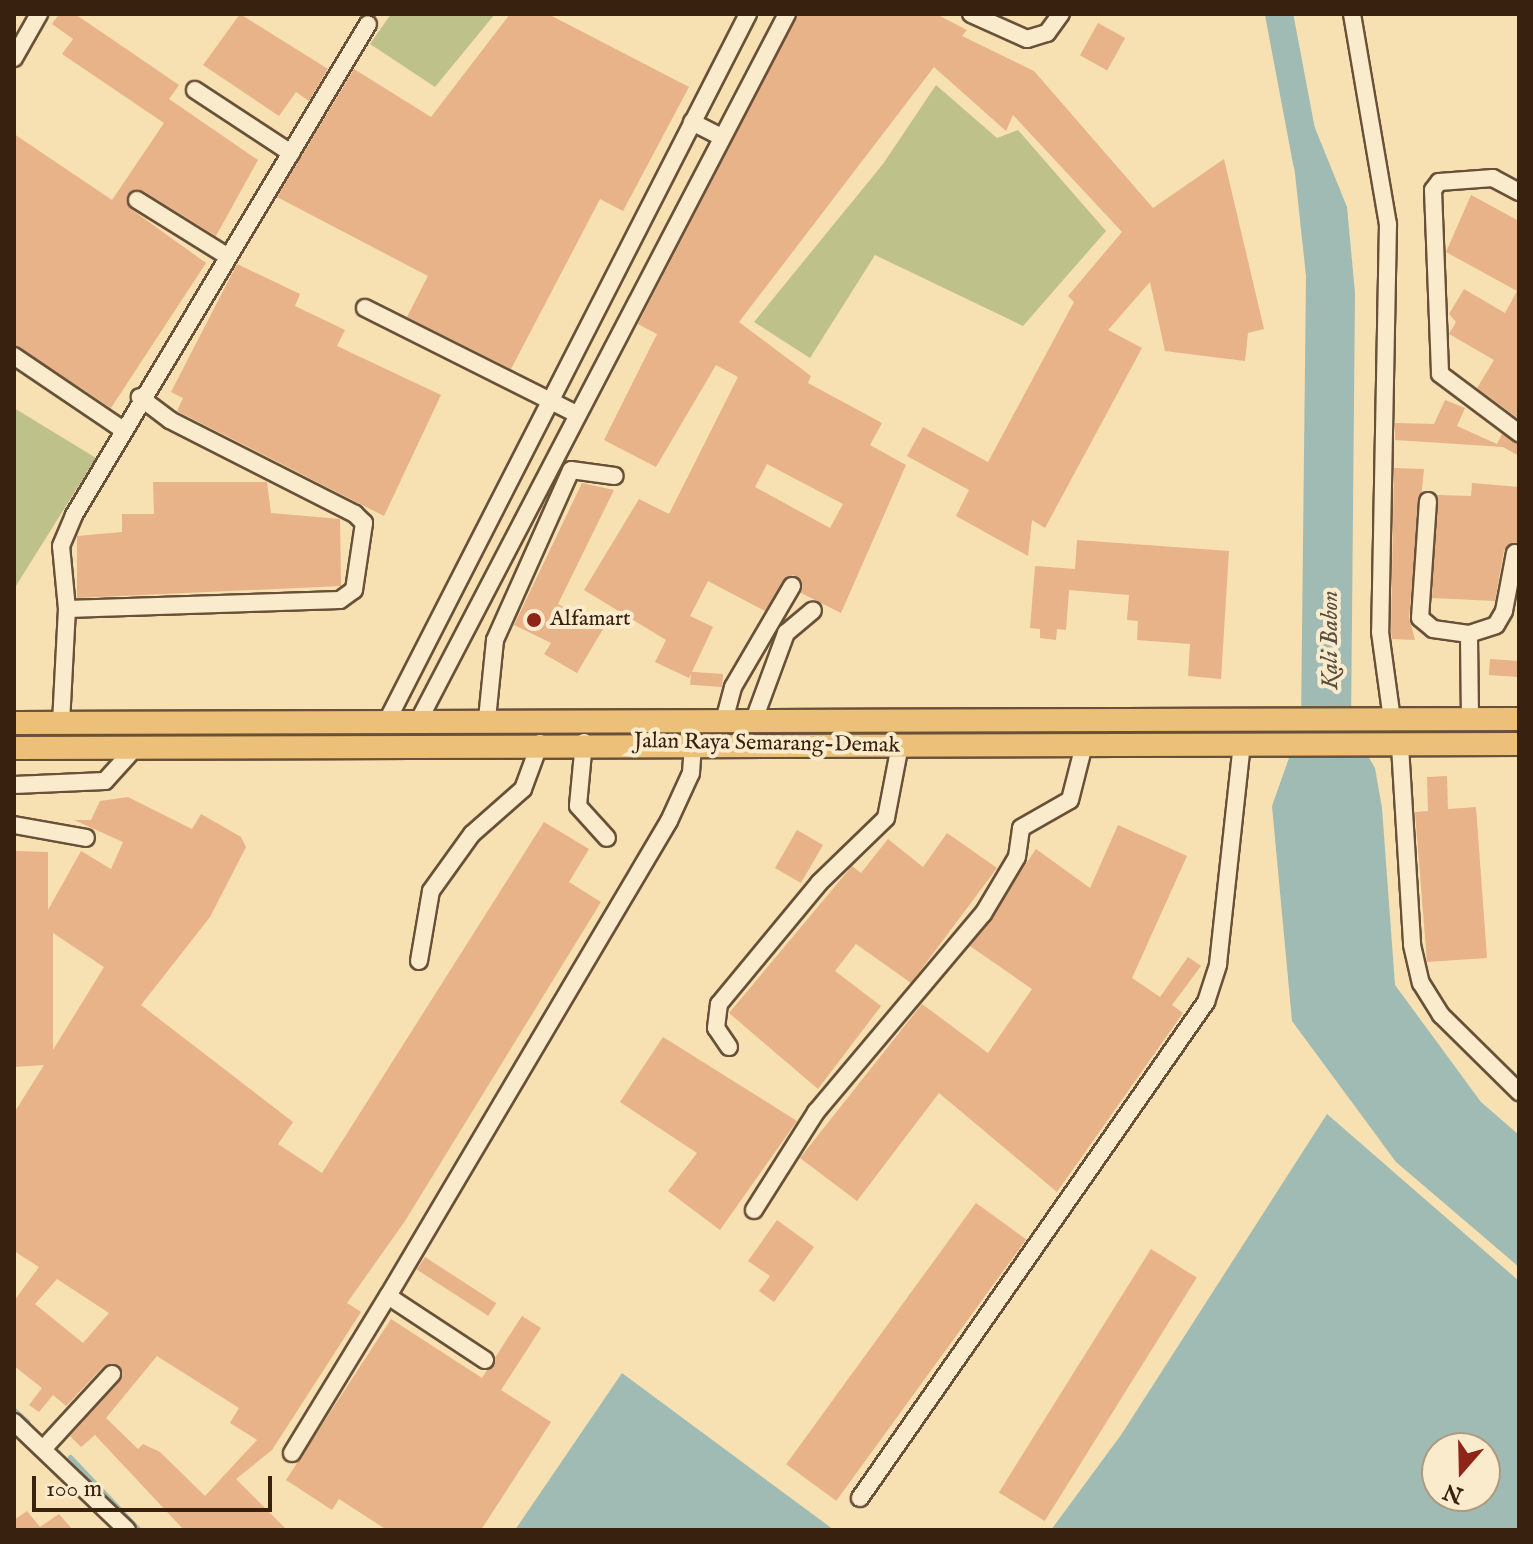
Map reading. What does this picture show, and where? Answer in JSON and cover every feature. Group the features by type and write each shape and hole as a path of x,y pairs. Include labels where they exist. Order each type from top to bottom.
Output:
{"highway":[{"name":"Jalan Raya Semarang-Demak","path":"14,723 725,717 1280,721 1385,720 1470,710 1519,719"},
{"name":"Jalan Raya Semarang-Demak","path":"14,748 584,742 1083,749 1242,744 1519,744"}],"street":[{"path":"14,58 39,14"},
{"path":"387,721 748,14"},
{"path":"419,720 575,413 787,14"},
{"path":"971,14 1027,39 1047,33 1061,14"},
{"path":"1352,14 1388,224 1380,632 1385,720"},
{"path":"61,723 67,609 61,546 140,397 368,24"},
{"path":"195,90 291,153"},
{"path":"692,122 721,137"},
{"path":"1519,192 1493,178 1439,182 1433,190 1440,374 1519,433"},
{"path":"137,200 227,256"},
{"path":"615,272 642,287"},
{"path":"365,308 575,413"},
{"path":"14,356 122,429"},
{"path":"67,609 340,600 354,590 364,523 355,514 170,420 140,397"},
{"path":"487,719 495,640 571,470 615,476"},
{"path":"1428,501 1420,618 1433,629 1469,634 1496,625 1504,611 1515,553"},
{"path":"725,717 733,687 792,586"},
{"path":"755,717 786,633 813,610"},
{"path":"1469,634 1470,710"},
{"path":"584,742 578,806 607,838"},
{"path":"292,1453 669,821 691,773 693,742"},
{"path":"419,961 431,891 472,834 523,789 540,743"},
{"path":"860,1498 1206,1002 1218,964 1242,744"},
{"path":"729,1047 716,1028 719,1004 819,883 886,818 900,745"},
{"path":"1400,746 1412,945 1421,983 1441,1015 1519,1092"},
{"path":"14,785 105,781 135,748"},
{"path":"754,1210 816,1112 983,914 1017,857 1021,828 1070,800 1083,749"},
{"path":"14,825 86,838"},
{"path":"388,1296 485,1360"},
{"path":"43,1449 112,1374"},
{"path":"14,1422 127,1530"}],"green space":[{"path":"391,14 495,14 435,87 370,44"},
{"path":"936,85 997,138 1018,130 1106,231 1023,326 875,255 810,358 754,322 883,164"},
{"path":"14,408 96,458 14,589"}],"water":[{"path":"1313,123 1347,207 1355,293 1351,727 1375,768 1382,808 1395,985 1481,1102 1519,1135 1519,1267 1396,1162 1292,1021 1272,806 1301,724 1306,276 1290,127"},
{"path":"1327,1114 1519,1281 1519,1530 1051,1530 1121,1435"},
{"path":"622,1373 834,1530 515,1530"}],"building":[{"path":"59,14 75,14 179,85 169,99 258,160 216,236 143,191 127,195 131,209 206,263 111,408 14,344 14,134 112,200 164,123 62,54 73,39 52,24"},
{"path":"240,14 328,69 309,101 296,92 279,116 203,65"},
{"path":"510,14 548,14 689,87 623,211 600,199 511,369 407,317 428,276 277,197 354,69 431,117"},
{"path":"798,14 936,14 967,30 962,36 1034,71 1153,208 1224,159 1264,329 1248,333 1245,361 1165,351 1150,282 1108,330 1142,348 1045,528 1032,520 1028,556 956,516 969,490 907,456 923,427 988,462 1074,302 1068,296 1122,232 1013,115 1006,131 934,67 739,322 811,376 808,383 882,423 870,445 906,465 841,613 801,593 802,581 793,575 765,611 708,581 690,616 713,627 689,678 655,662 666,640 584,590 639,499 669,514 738,377 716,365 656,467 604,440 657,334 638,324","holes":["767,464 843,504 830,528 755,487"]},
{"path":"1098,23 1125,38 1107,70 1080,55"},
{"path":"1471,195 1519,221 1519,419 1477,388 1494,360 1449,334 1456,322 1449,314 1464,289 1505,313 1517,291 1446,252"},
{"path":"237,264 300,294 295,306 345,330 337,346 441,395 384,516 177,411 183,398 171,392"},
{"path":"1445,400 1465,408 1457,426 1497,444 1502,434 1519,444 1519,456 1503,447 1395,440 1395,423 1434,424"},
{"path":"1394,468 1424,469 1409,617 1415,640 1392,639 1391,631"},
{"path":"153,482 267,482 271,513 340,519 341,586 77,598 77,536 122,532 122,514 154,514"},
{"path":"582,483 614,490 558,604 603,629 577,673 544,654 551,643 514,625"},
{"path":"1472,483 1519,487 1519,543 1504,550 1495,601 1432,598 1437,495 1471,496"},
{"path":"1077,540 1229,551 1221,679 1188,676 1190,644 1137,640 1138,621 1127,620 1129,595 1069,590 1066,630 1057,629 1056,640 1040,638 1040,629 1030,628 1035,566 1075,569"},
{"path":"1490,659 1519,661 1518,677 1489,675"},
{"path":"691,672 723,674 722,687 690,685"},
{"path":"1447,776 1448,809 1476,807 1487,958 1427,962 1415,812 1428,811 1427,777"},
{"path":"128,797 192,829 201,814 241,837 246,847 210,917 141,1005 293,1122 278,1144 322,1173 544,822 589,849 569,882 601,902 405,1221 347,1303 361,1312 272,1450 236,1479 287,1530 184,1530 95,1435 81,1447 70,1436 120,1381 119,1365 104,1366 66,1406 53,1395 39,1412 29,1405 42,1388 14,1366 14,1301 39,1267 14,1251 14,1113 44,1065 14,1067 14,851 48,852 48,910 81,851 111,869 123,842 74,820 91,820 100,801","holes":["53,933 104,967 53,1050","57,1279 109,1313 83,1343 35,1304","157,1356 239,1408 230,1423 257,1440 205,1496 160,1452 143,1444 138,1449 106,1418"]},
{"path":"1118,825 1187,856 1132,978 1160,997 1188,957 1201,966 1172,1005 1183,1013 1057,1192 939,1093 857,1201 800,1158 922,1004 988,1053 1032,989 970,946 1036,849 1090,888"},
{"path":"797,830 823,845 801,883 775,868"},
{"path":"947,833 997,868 911,983 856,944 835,971 881,1006 818,1089 729,1013 852,866 861,873 888,839 923,867"},
{"path":"663,1037 797,1121 720,1230 668,1191 697,1153 620,1102"},
{"path":"976,1203 1026,1239 836,1501 786,1464"},
{"path":"777,1220 814,1247 774,1302 759,1291 770,1276 748,1261"},
{"path":"1151,1249 1197,1278 1045,1521 999,1492"},
{"path":"425,1257 496,1303 488,1316 417,1270"},
{"path":"522,1316 541,1328 501,1390 551,1422 481,1530 387,1530 339,1499 332,1510 286,1480 391,1319 482,1378"},
{"path":"27,1511 40,1527 59,1514 73,1530 14,1530 14,1520"}],"waterway":[{"name":"Kali Babon","path":"1279,14 1307,162"},
{"path":"14,1410 28,1422"},
{"path":"70,1457 139,1530"}],"place":[{"name":"Alfamart","path":"534,620"}]}
